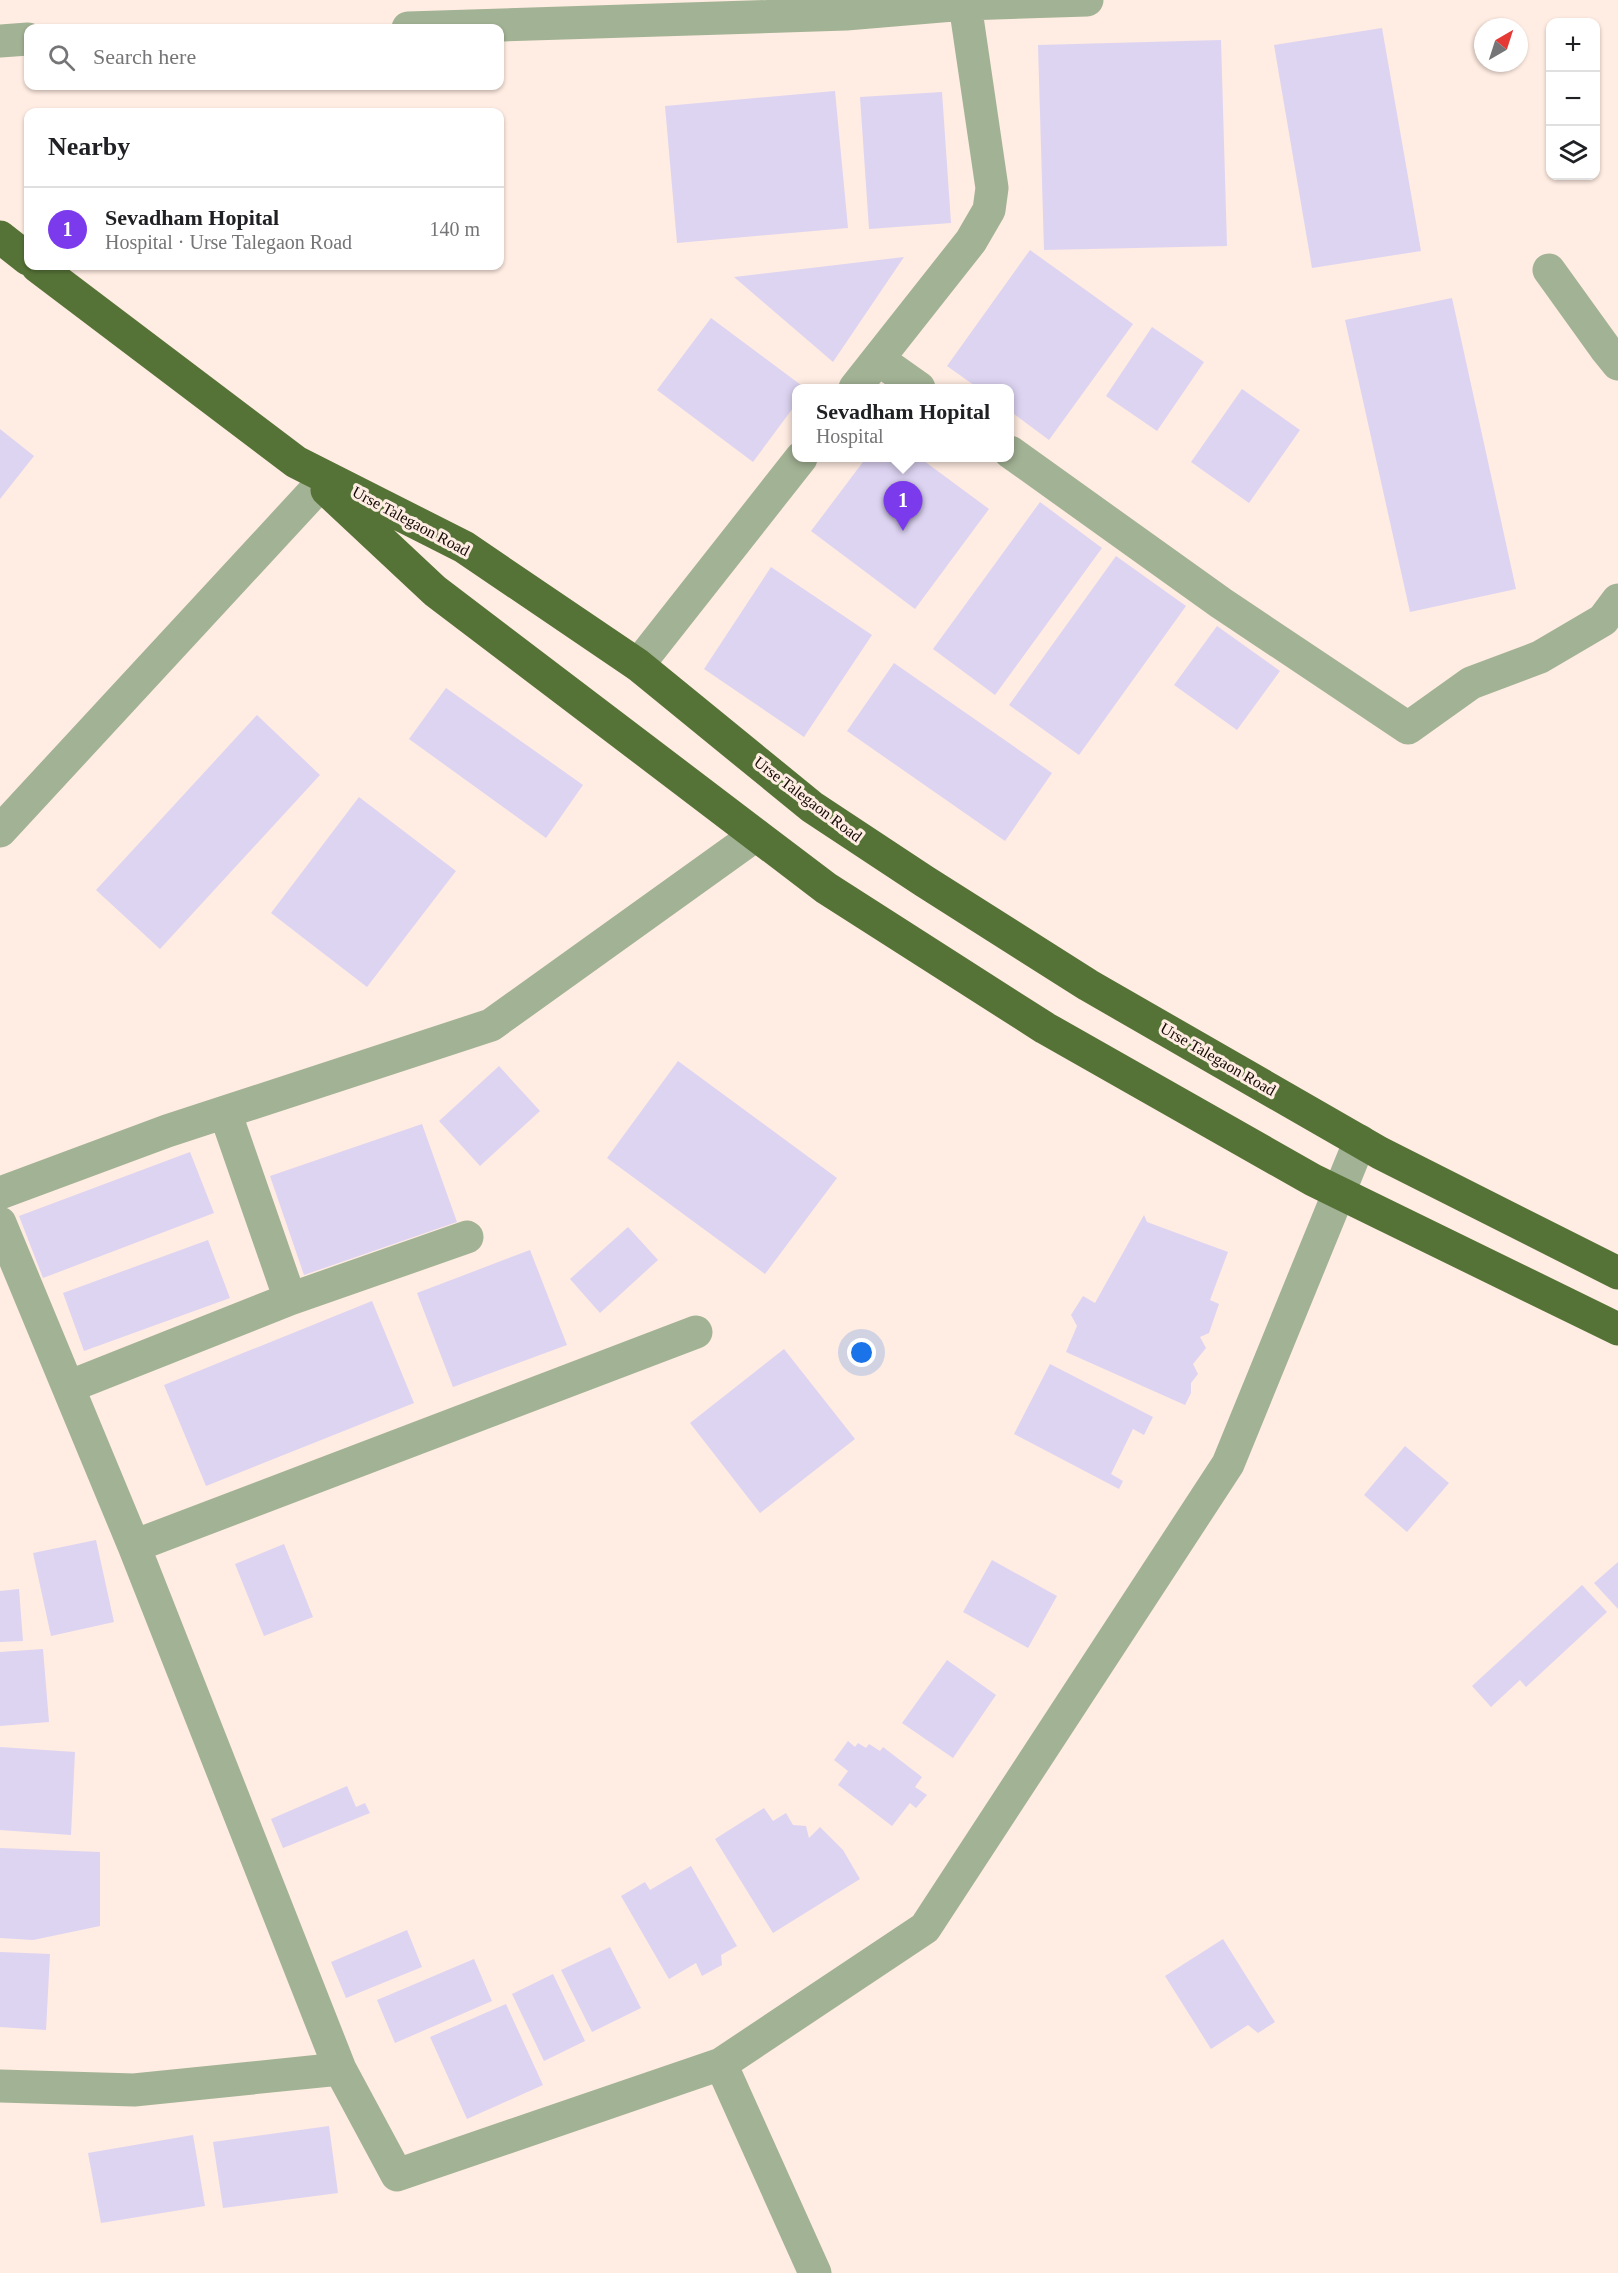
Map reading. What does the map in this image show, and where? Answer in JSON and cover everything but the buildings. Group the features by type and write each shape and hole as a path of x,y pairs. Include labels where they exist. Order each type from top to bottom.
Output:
{"highway":[{"path":"0,237 24,256"},
{"name":"Urse Talegaon Road","path":"43,270 297,462 464,547 638,665 812,807 924,881 1088,985 1360,1142 1618,1273"},
{"path":"297,462 435,591 826,888 1046,1028 1340,1193 1618,1329"}],"street":[{"path":"504,25 846,14 965,4 1087,0"},
{"path":"858,384 971,241 990,210 992,188 965,4"},
{"path":"0,41 24,39"},
{"path":"1549,270 1618,363"},
{"path":"878,359 913,384"},
{"path":"1014,455 1221,603 1408,728 1471,683 1540,657 1603,620 1618,600"},
{"path":"638,665 798,462"},
{"path":"0,831 321,484"},
{"path":"0,1193 167,1131 491,1024 756,836"},
{"path":"225,1112 290,1299"},
{"path":"0,1223 13,1291 68,1387 134,1546 340,2069 397,2175 721,2064 925,1928 1228,1464 1360,1142"},
{"path":"68,1387 290,1299 467,1237"},
{"path":"134,1546 696,1332"},
{"path":"721,2064 815,2273"},
{"path":"0,2086 134,2090 340,2069"}],"place":[{"name":"Sevadham Hopital","path":"903,531"}]}
